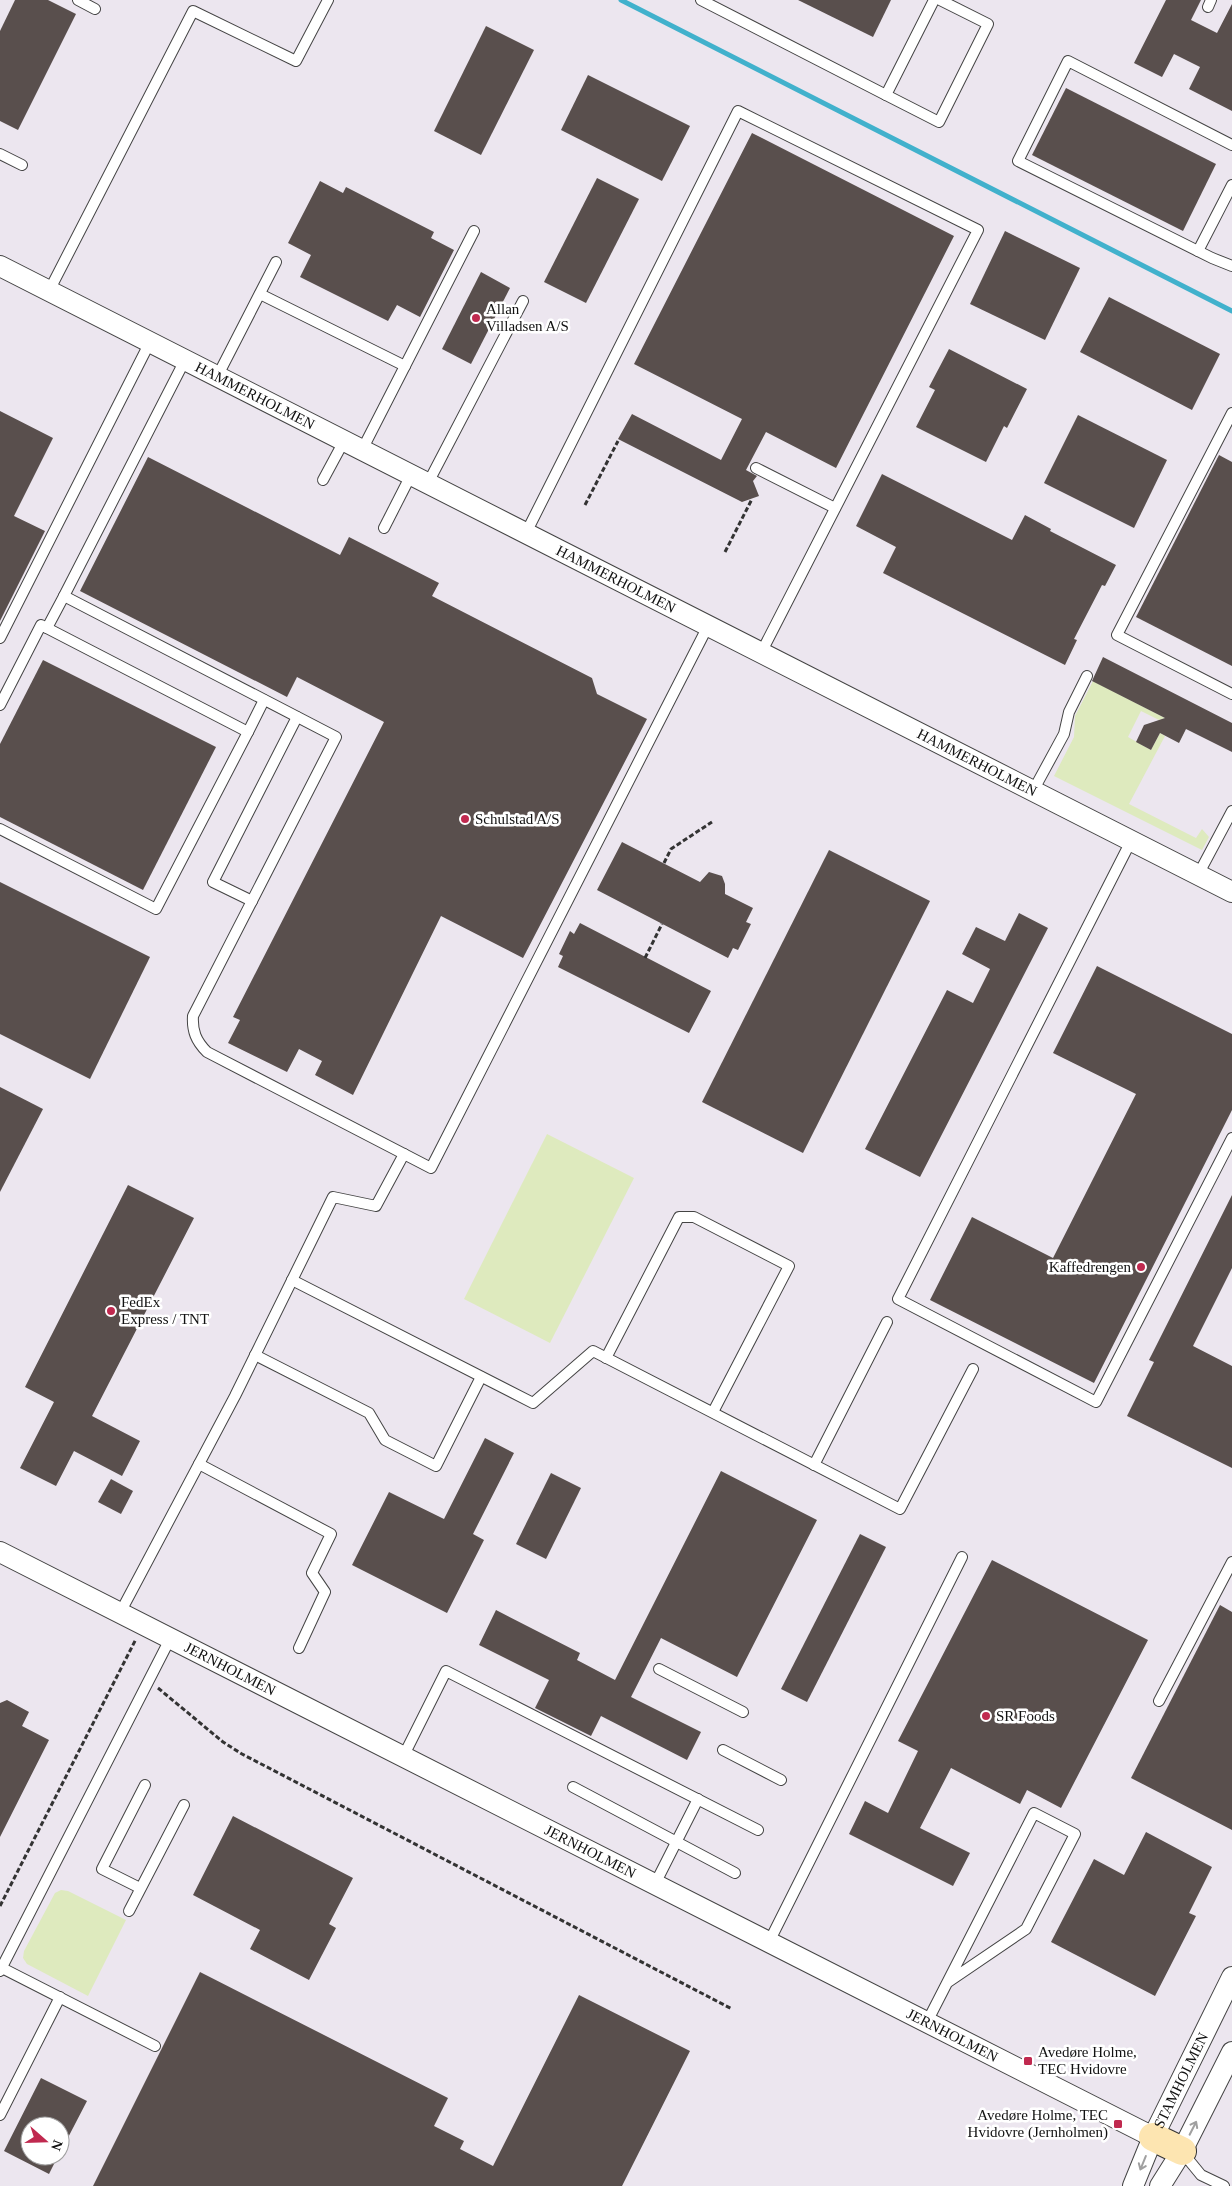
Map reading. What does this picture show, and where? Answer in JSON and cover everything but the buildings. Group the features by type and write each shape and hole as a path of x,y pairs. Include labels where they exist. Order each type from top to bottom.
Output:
{"street":[{"name":"HAMMERHOLMEN","path":"0,266 1232,892"},
{"name":"JERNHOLMEN","path":"0,1552 1182,2151"},
{"name":"STAMHOLMEN","path":"1133,2186 1153,2137 1232,1977"},
{"name":"STAMHOLMEN","path":"1160,2186 1182,2151 1232,2052"}],"lane":[{"path":"78,0 95,9"},
{"path":"49,291 193,11 296,61 328,0"},
{"path":"701,0 938,122 988,24 940,0"},
{"path":"886,95 934,0"},
{"path":"1232,145 1068,60 1018,161 1198,251 1232,266"},
{"path":"526,533 738,111 978,230 761,653"},
{"path":"0,154 22,165"},
{"path":"1198,251 1232,185"},
{"path":"362,450 474,231"},
{"path":"217,377 276,262"},
{"path":"260,294 406,366"},
{"path":"384,528 420,479 523,301"},
{"path":"0,638 150,342"},
{"path":"47,628 185,360"},
{"path":"1232,413 1117,635 1232,694"},
{"path":"323,480 344,441"},
{"path":"756,468 835,508"},
{"path":"64,596 336,738 193,1016 192,1028 198,1042 207,1052 431,1168 708,626"},
{"path":"0,705 41,625 248,732"},
{"path":"1033,791 1064,734 1069,712 1087,676"},
{"path":"0,829 156,909 264,700"},
{"path":"252,901 214,882 296,717"},
{"path":"1198,875 1232,811"},
{"path":"1131,841 898,1299 1096,1402 1232,1138"},
{"path":"120,1613 255,1355 333,1197 376,1206 404,1154"},
{"path":"606,1358 679,1217 694,1217 789,1266 713,1412"},
{"path":"292,1280 533,1403 593,1351 900,1509 973,1369"},
{"path":"814,1465 887,1322"},
{"path":"255,1355 368,1414 385,1440 436,1466 481,1377"},
{"path":"199,1464 331,1534 312,1573 325,1592 299,1648"},
{"path":"769,1942 962,1557"},
{"path":"1159,1701 1232,1562"},
{"path":"155,2046 60,1997 1,1970 170,1639"},
{"path":"659,1669 743,1712"},
{"path":"404,1757 446,1670 758,1830"},
{"path":"723,1750 781,1780"},
{"path":"140,1888 102,1869 144,1785"},
{"path":"572,1787 735,1873"},
{"path":"655,1884 698,1800"},
{"path":"129,1911 184,1805"},
{"path":"927,2022 1034,1813 1075,1834 1026,1929 948,1982"},
{"path":"0,2115 60,1997"},
{"path":"1182,2151 1201,2175 1224,2186"}],"path":[{"path":"585,505 618,441"},
{"path":"725,552 752,499"},
{"path":"664,863 671,850 712,822"},
{"path":"645,958 662,924"},
{"path":"0,1906 144,1625"},
{"path":"149,1680 223,1742 242,1754 732,2009"}],"shaded area":[{"path":"0,0 1232,0 1232,2186 0,2186"}],"green space":[{"path":"1093,681 1165,718 1159,720 1141,711 1128,737 1151,750 1160,733 1165,736 1129,804 1196,838 1202,829 1209,837 1202,850 1054,776 1074,737 1075,716"},
{"path":"547,1134 634,1178 550,1343 464,1299"},
{"path":"61,1890 68,1891 126,1920 88,1996 27,1964 23,1958 24,1951 55,1893"}],"waterway":[{"path":"621,0 1232,311"}],"place":[{"name":"Allan Villadsen A/S","path":"476,318"},
{"name":"Schulstad A/S","path":"465,819"},
{"name":"Kaffedrengen","path":"1141,1267"},
{"name":"FedEx Express / TNT","path":"111,1311"},
{"name":"SR Foods","path":"986,1716"},
{"name":"Avedøre Holme, TEC Hvidovre","path":"1028,2061"},
{"name":"Avedøre Holme, TEC Hvidovre (Jernholmen)","path":"1118,2124"}]}
